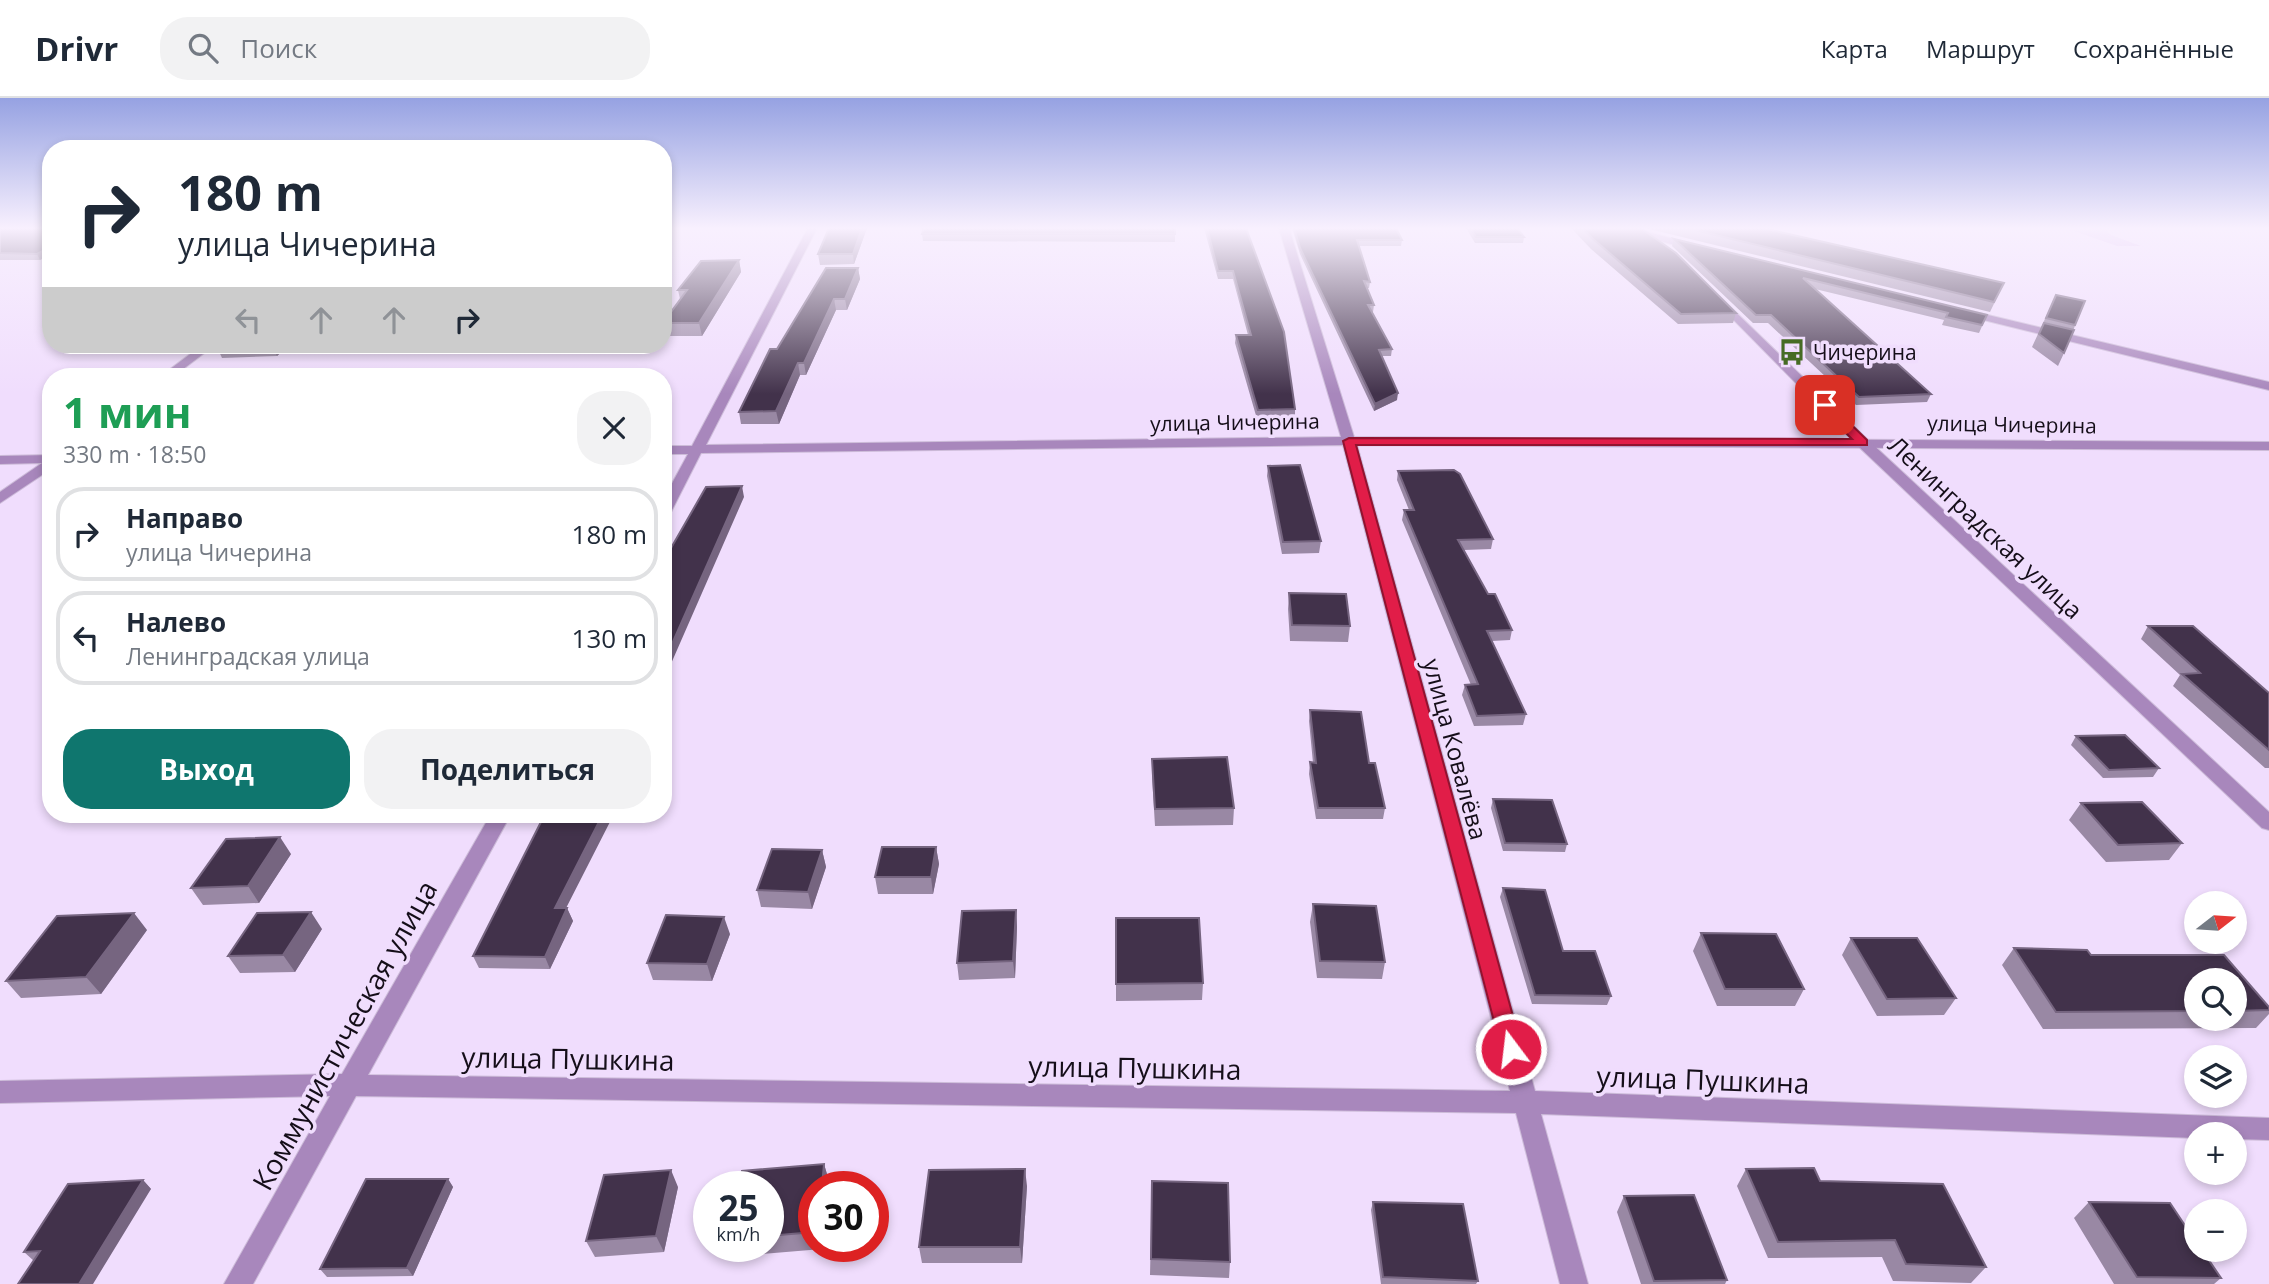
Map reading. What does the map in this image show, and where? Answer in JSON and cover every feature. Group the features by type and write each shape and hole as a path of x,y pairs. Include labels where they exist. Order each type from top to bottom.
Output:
{"street":[{"path":"672,498 784,283"},
{"name":"улица Ковалёва","path":"1301,283 1349,441 1574,1284"},
{"name":"Ленинградская улица","path":"1706,286 1863,443 2269,823"},
{"path":"1956,310 2269,386"},
{"path":"178,368 197,354"},
{"name":"улица Чичерина","path":"672,450 1349,441 2269,446"},
{"path":"0,460 42,461"},
{"path":"0,499 42,468"},
{"name":"Коммунистическая улица","path":"238,1284 496,823"},
{"name":"улица Пушкина","path":"0,1092 351,1085 1525,1102 2269,1129"}],"building":[{"path":"683,283 724,283 699,323 672,323 672,311 687,290 678,290"},
{"path":"817,283 852,283 845,299 834,299 804,363 798,363 776,411 739,412 770,349 777,349"},
{"path":"1236,283 1266,283 1284,332 1295,409 1258,410 1236,335 1251,335"},
{"path":"1317,283 1365,283 1374,305 1368,305 1392,349 1379,350 1398,393 1375,404"},
{"path":"1645,283 1706,283 1736,313 1681,314"},
{"path":"1722,283 1809,283 1931,394 1859,397 1771,315 1756,315"},
{"path":"1825,283 1857,283 1987,315 1982,325 1946,317 1948,313"},
{"path":"1916,283 2004,283 1994,302"},
{"path":"2056,295 2085,301 2075,325 2046,318"},
{"path":"2044,323 2074,330 2064,353 2039,334"},
{"path":"1300,465 1321,541 1283,542 1268,466"},
{"path":"1454,470 1460,474 1493,539 1458,540 1488,594 1495,594 1512,630 1487,631 1526,714 1477,716 1465,685 1478,684 1404,510 1414,510 1398,471"},
{"path":"742,486 672,644 672,546 706,487"},
{"path":"1289,593 1346,594 1350,626 1292,625"},
{"path":"2148,626 2193,626 2269,693 2269,750 2182,674 2200,673"},
{"path":"1310,710 1361,712 1369,763 1375,763 1385,808 1318,808 1310,762 1316,763"},
{"path":"2125,735 2159,768 2109,770 2076,736"},
{"path":"1227,757 1234,808 1155,809 1152,759"},
{"path":"1493,799 1552,800 1567,844 1505,843"},
{"path":"2142,802 2182,843 2118,845 2081,803"},
{"path":"540,823 598,823 555,908 567,908 545,957 473,956"},
{"path":"280,837 248,886 191,888 226,839"},
{"path":"882,847 936,847 931,877 875,877"},
{"path":"772,849 822,850 808,892 757,890"},
{"path":"1503,888 1545,890 1563,951 1595,951 1611,996 1535,995"},
{"path":"1313,904 1376,906 1385,962 1320,961"},
{"path":"1016,910 1013,961 957,963 962,911"},
{"path":"311,912 283,955 228,956 257,913"},
{"path":"134,913 86,977 6,981 57,916"},
{"path":"666,915 724,917 707,964 647,963"},
{"path":"1116,918 1199,918 1203,983 1116,984"},
{"path":"1701,933 1776,934 1804,989 1725,989"},
{"path":"1851,938 1917,938 1956,998 1887,999"},
{"path":"2014,948 2087,950 2091,955 2224,955 2235,968 2184,968 2184,1011 2056,1012"},
{"path":"2247,982 2269,1007 2269,1010 2247,1011"},
{"path":"824,1164 823,1171 798,1171 798,1233 784,1235 784,1171 742,1171"},
{"path":"1814,1168 1820,1181 1943,1184 1986,1267 1906,1264 1895,1240 1778,1242 1746,1169"},
{"path":"1025,1169 1020,1247 919,1247 929,1170"},
{"path":"671,1170 656,1236 586,1241 604,1175"},
{"path":"366,1179 448,1179 407,1268 320,1269"},
{"path":"143,1180 79,1284 18,1284 40,1251 24,1252 68,1184"},
{"path":"1152,1181 1228,1183 1230,1262 1151,1259"},
{"path":"1694,1195 1727,1280 1654,1281 1624,1196"},
{"path":"1373,1202 1463,1204 1478,1281 1383,1277"},
{"path":"2089,1202 2170,1203 2184,1224 2184,1262 2210,1262 2221,1278 2137,1277"}],"place":[{"name":"Чичерина","path":"1792,352"}],"route":[{"path":"1511,1049 1349,441 1863,443 1825,405"}]}
